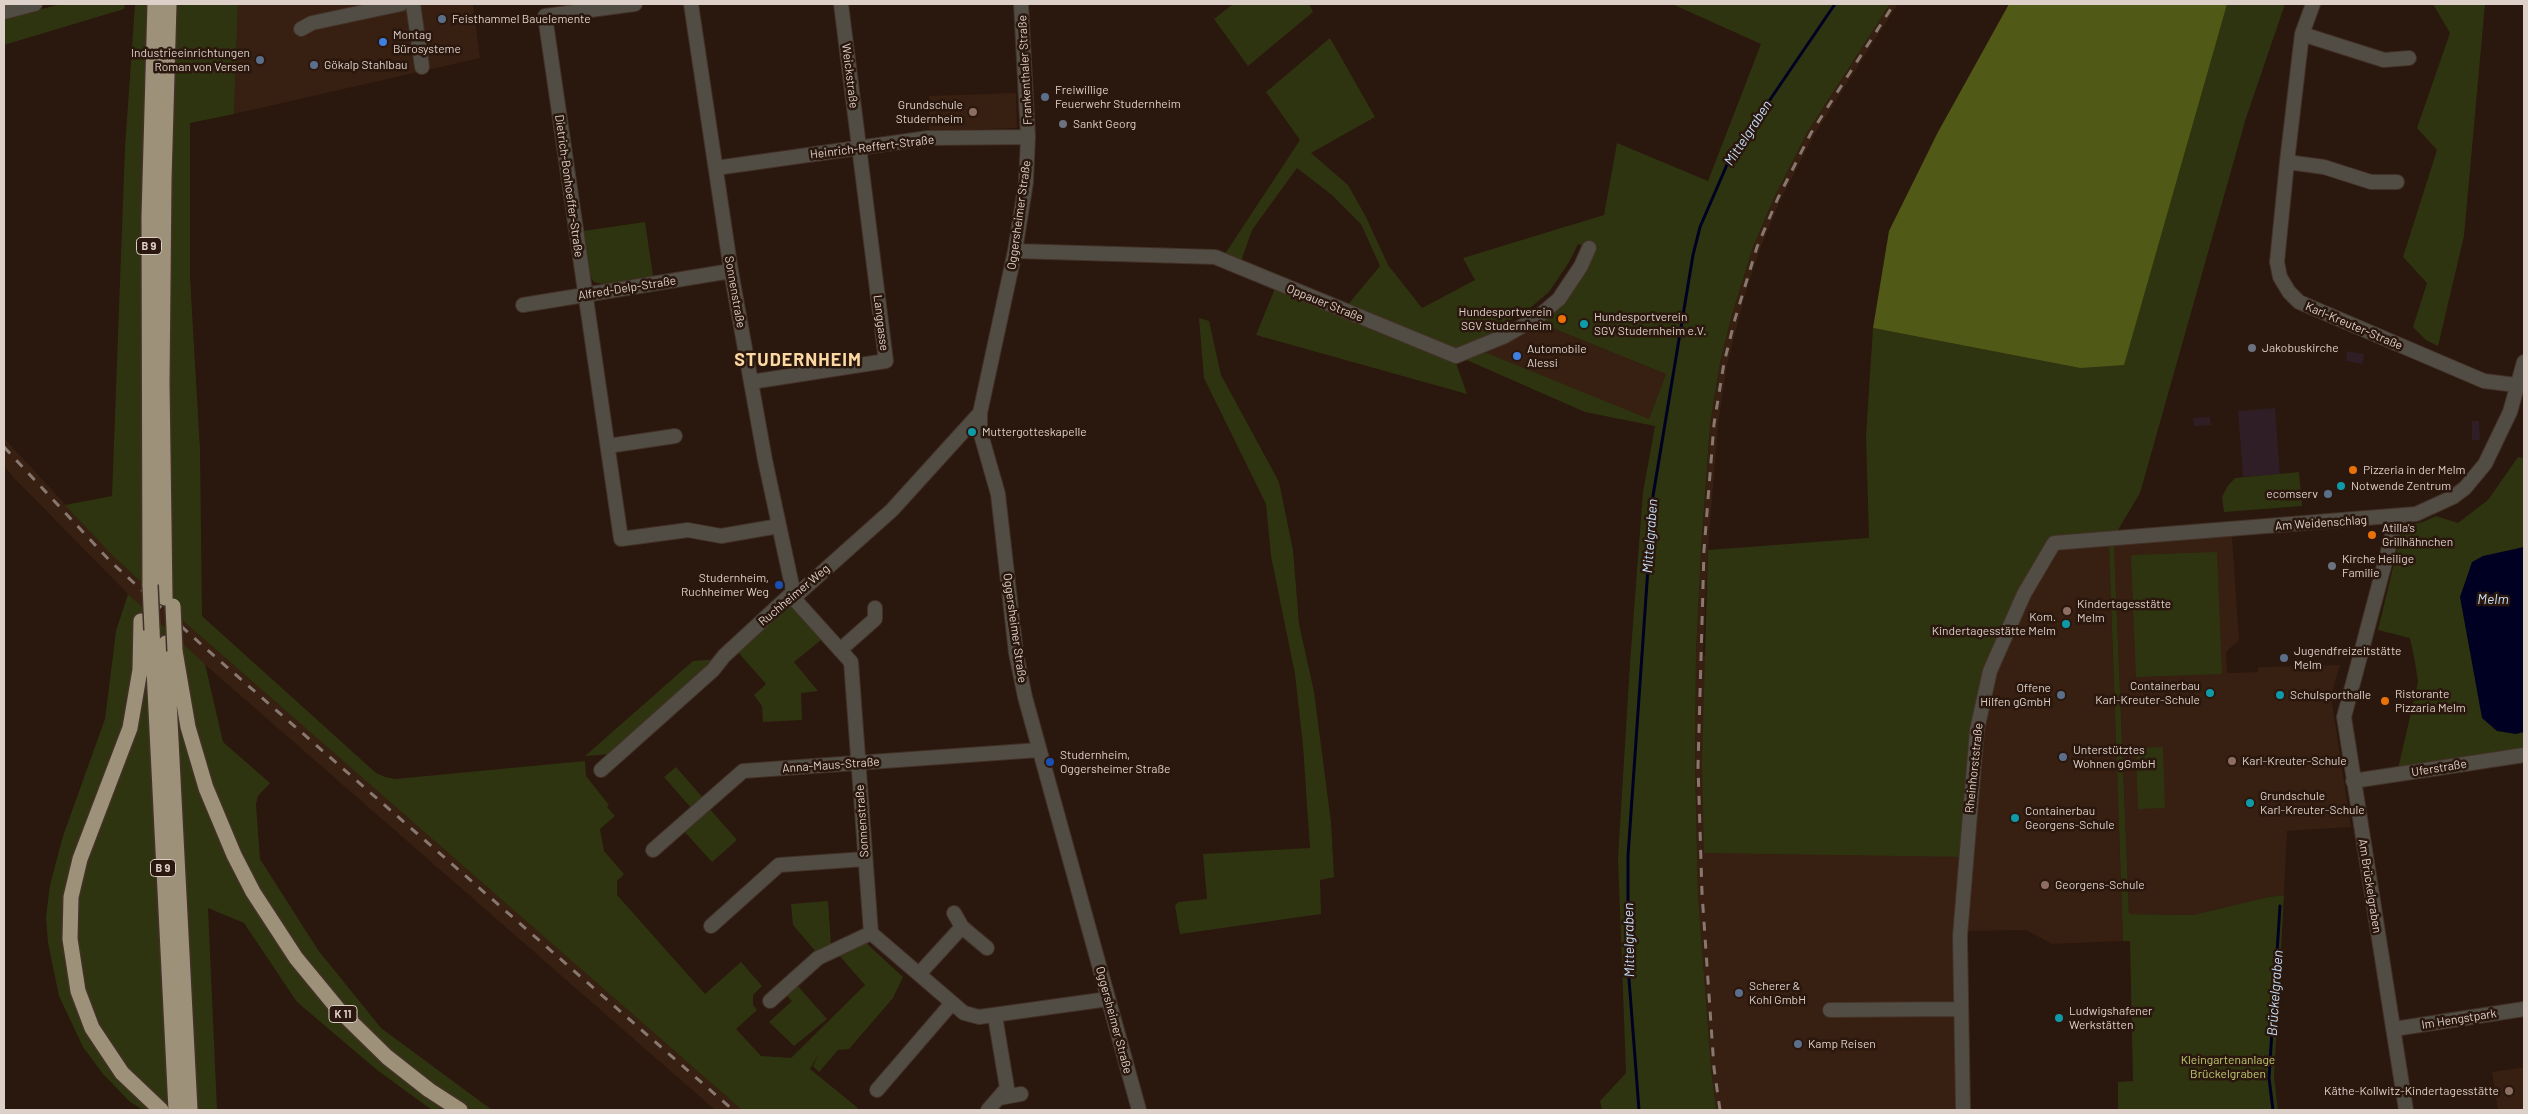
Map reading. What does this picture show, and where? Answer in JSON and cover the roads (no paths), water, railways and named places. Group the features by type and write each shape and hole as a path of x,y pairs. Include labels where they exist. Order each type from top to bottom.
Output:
{"highway":[{"name":"B 9","path":"155,4 149,217 150,581 146,626 176,1109"},
{"name":"B 9","path":"169,4 164,199 164,550 171,647 176,1109"},
{"path":"146,626 130,728 80,858 71,897 70,939 78,991 92,1028 122,1073 176,1109"},
{"name":"K 11","path":"171,647 190,736 206,788 234,855 253,892 296,958 338,1009 387,1057 429,1090 460,1110"}],"street":[{"path":"4,12 35,4"},
{"path":"301,29 312,23 401,4"},
{"path":"413,4 422,67"},
{"name":"Dietrich-Bonhoeffer-Straße","path":"635,4 545,16 622,539 688,530 721,536 779,526"},
{"name":"Sonnenstraße","path":"691,4 731,271 751,382 794,595 796,601 851,662 871,933"},
{"name":"Weickstraße","path":"841,4 860,148"},
{"name":"Frankenthaler Straße","path":"1021,4 1028,137"},
{"name":"Karl-Kreuter-Straße","path":"2313,4 2302,34 2277,262 2280,277 2289,292 2299,302 2484,381 2522,386"},
{"path":"2302,34 2384,60 2409,58"},
{"name":"Heinrich-Reffert-Straße","path":"716,168 928,138 1028,137"},
{"name":"Oggersheimer Straße","path":"1028,137 1026,182 1015,251 980,413 980,431 998,494 1016,653 1039,750 1139,1110"},
{"name":"Langgasse","path":"751,382 886,362 860,148"},
{"path":"2287,162 2324,167 2372,182 2397,182"},
{"name":"Oppauer Straße","path":"1015,251 1215,257 1456,356 1504,336 1538,317 1559,299 1581,266 1589,248"},
{"name":"Alfred-Delp-Straße","path":"523,305 731,271"},
{"name":"Am Weidenschlag","path":"2054,543 2397,517 2416,514 2435,507 2465,488 2493,450 2522,386 2524,362"},
{"name":"Ruchheimer Weg","path":"601,770 714,670 724,656 790,596 794,595 892,510 980,413"},
{"path":"608,446 675,436"},
{"name":"Am Brückelgraben","path":"2397,517 2344,717 2406,1110"},
{"name":"Rheinhorststraße","path":"1962,1110 1960,1009 1962,912 1977,730 1990,671 2024,594 2054,543"},
{"path":"840,650 875,619 875,608"},
{"name":"Anna-Maus-Straße","path":"653,850 744,771 1039,750"},
{"name":"Uferstraße","path":"2353,781 2524,755"},
{"path":"711,926 779,865 865,858"},
{"path":"954,913 962,927 986,948"},
{"path":"919,974 962,927"},
{"path":"770,1001 818,958 871,933 964,1013 979,1017 995,1016 1108,999"},
{"path":"877,1090 952,1003"},
{"path":"1830,1010 1960,1009"},
{"name":"Im Hengstpark","path":"2394,1029 2524,1009"},
{"path":"988,1110 1007,1088 995,1016"},
{"path":"999,1098 1021,1094"}],"water":[{"name":"Melm","path":"2524,547 2524,732 2516,734 2497,731 2482,718 2460,597 2472,562 2483,556"}],"waterway":[{"name":"Mittelgraben","path":"1639,1110 1628,966 1628,856 1653,496 1693,255 1700,227 1729,160 1835,4"},
{"name":"Brückelgraben","path":"2273,1110 2269,1078 2280,906"}],"railway":[{"path":"1720,1110 1714,1068 1702,893 1698,766 1704,550 1714,424 1724,363 1757,247 1778,198 1811,133 1894,4"},
{"path":"4,447 110,561 204,647 733,1110"}],"place":[{"name":"Feisthammel Bauelemente","path":"442,19"},
{"name":"Montag Bürosysteme","path":"383,42"},
{"name":"Industrieeinrichtungen Roman von Versen","path":"260,60"},
{"name":"Gökalp Stahlbau","path":"314,65"},
{"name":"Freiwillige Feuerwehr Studernheim","path":"1045,97"},
{"name":"Grundschule Studernheim","path":"973,112"},
{"name":"Sankt Georg","path":"1063,124"},
{"name":"Hundesportverein SGV Studernheim","path":"1562,319"},
{"name":"Hundesportverein SGV Studernheim e.V.","path":"1584,324"},
{"name":"Jakobuskirche","path":"2252,348"},
{"name":"Automobile Alessi","path":"1517,356"},
{"name":"Muttergotteskapelle","path":"972,432"},
{"name":"Pizzeria in der Melm","path":"2353,470"},
{"name":"Notwende Zentrum","path":"2341,486"},
{"name":"ecomserv","path":"2328,494"},
{"name":"Atilla's Grillhähnchen","path":"2372,535"},
{"name":"Kirche Heilige Familie","path":"2332,566"},
{"name":"Studernheim, Ruchheimer Weg","path":"779,585"},
{"name":"Kindertagesstätte Melm","path":"2067,611"},
{"name":"Kom. Kindertagesstätte Melm","path":"2066,624"},
{"name":"Jugendfreizeitstätte Melm","path":"2284,658"},
{"name":"Containerbau Karl-Kreuter-Schule","path":"2210,693"},
{"name":"Offene Hilfen gGmbH","path":"2061,695"},
{"name":"Schulsporthalle","path":"2280,695"},
{"name":"Ristorante Pizzaria Melm","path":"2385,701"},
{"name":"Unterstütztes Wohnen gGmbH","path":"2063,757"},
{"name":"Karl-Kreuter-Schule","path":"2232,761"},
{"name":"Studernheim, Oggersheimer Straße","path":"1050,762"},
{"name":"Grundschule Karl-Kreuter-Schule","path":"2250,803"},
{"name":"Containerbau Georgens-Schule","path":"2015,818"},
{"name":"Georgens-Schule","path":"2045,885"},
{"name":"Scherer & Kohl GmbH","path":"1739,993"},
{"name":"Ludwigshafener Werkstätten","path":"2059,1018"},
{"name":"Kamp Reisen","path":"1798,1044"},
{"name":"Käthe-Kollwitz-Kindertagesstätte","path":"2509,1091"}],"district":[{"name":"STUDERNHEIM","path":"798,360"}],"park label":[{"name":"Kleingartenanlage Brückelgraben","path":"2228,1067"}]}
